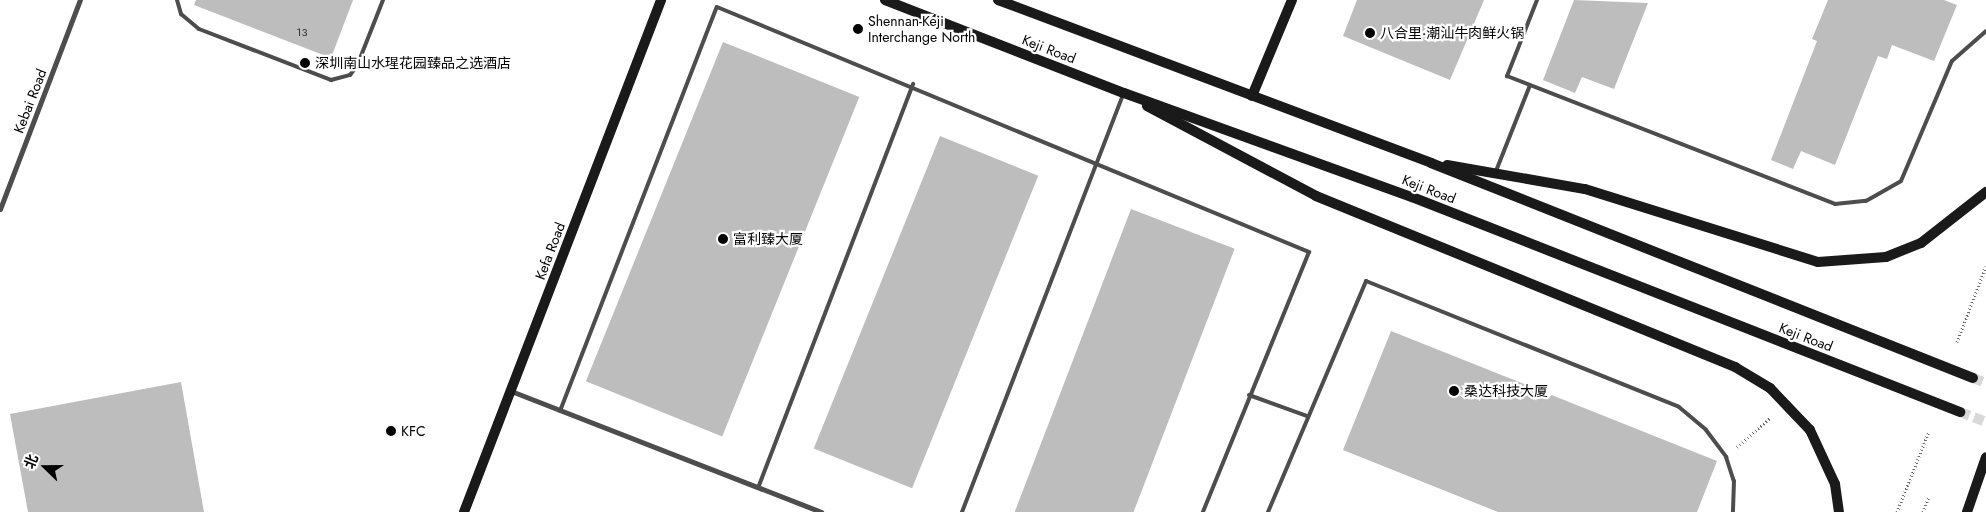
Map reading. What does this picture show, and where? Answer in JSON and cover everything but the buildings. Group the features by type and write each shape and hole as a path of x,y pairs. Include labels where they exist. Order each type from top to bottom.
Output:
{"main road":[{"name":"Kefa Road","path":"464,512 661,0"},
{"name":"Keji Road","path":"886,0 1124,93 1412,197 1960,412"},
{"name":"Keji Road","path":"998,0 1430,162 1972,378"},
{"path":"1252,96 1292,0"},
{"path":"1124,93 1316,196 1735,367 1788,402 1810,430 1831,475 1839,512"},
{"path":"1430,162 1496,171 1585,189 1818,262 1886,257 1921,243 1986,192"},
{"path":"1966,512 1986,457"}],"street":[{"name":"Kebai Road","path":"0,209 80,0"},
{"path":"511,391 821,512"}],"lane":[{"path":"177,0 181,14 199,29 331,80 350,75 357,66 383,0"},
{"path":"1537,0 1507,76 1835,204 1866,201 1901,181 1952,61 1986,31"},
{"path":"560,411 717,7 913,84 1098,165 1310,252 1203,512"},
{"path":"758,488 913,84"},
{"path":"1496,171 1530,85"},
{"path":"962,512 1098,165 1124,93"},
{"path":"1268,512 1307,416 1366,281 1679,407 1706,430 1726,457 1734,481 1733,512"},
{"path":"1250,395 1307,416"}],"path":[{"path":"1957,342 1986,266"},
{"path":"1726,457 1788,402"},
{"path":"1897,512 1929,431"},
{"path":"1923,512 1929,496"}],"tunnel":[{"path":"1973,378 1986,383"},
{"path":"1960,412 1986,422"}],"place":[{"name":"Shennan-Keji Interchange North","path":"858,29"},
{"name":"八合里·潮汕牛肉鲜火锅","path":"1370,33"},
{"name":"深圳南山水瑆花园臻品之选酒店","path":"305,63"},
{"name":"富利臻大厦","path":"723,239"},
{"name":"桑达科技大厦","path":"1454,391"},
{"name":"KFC","path":"391,431"}]}
